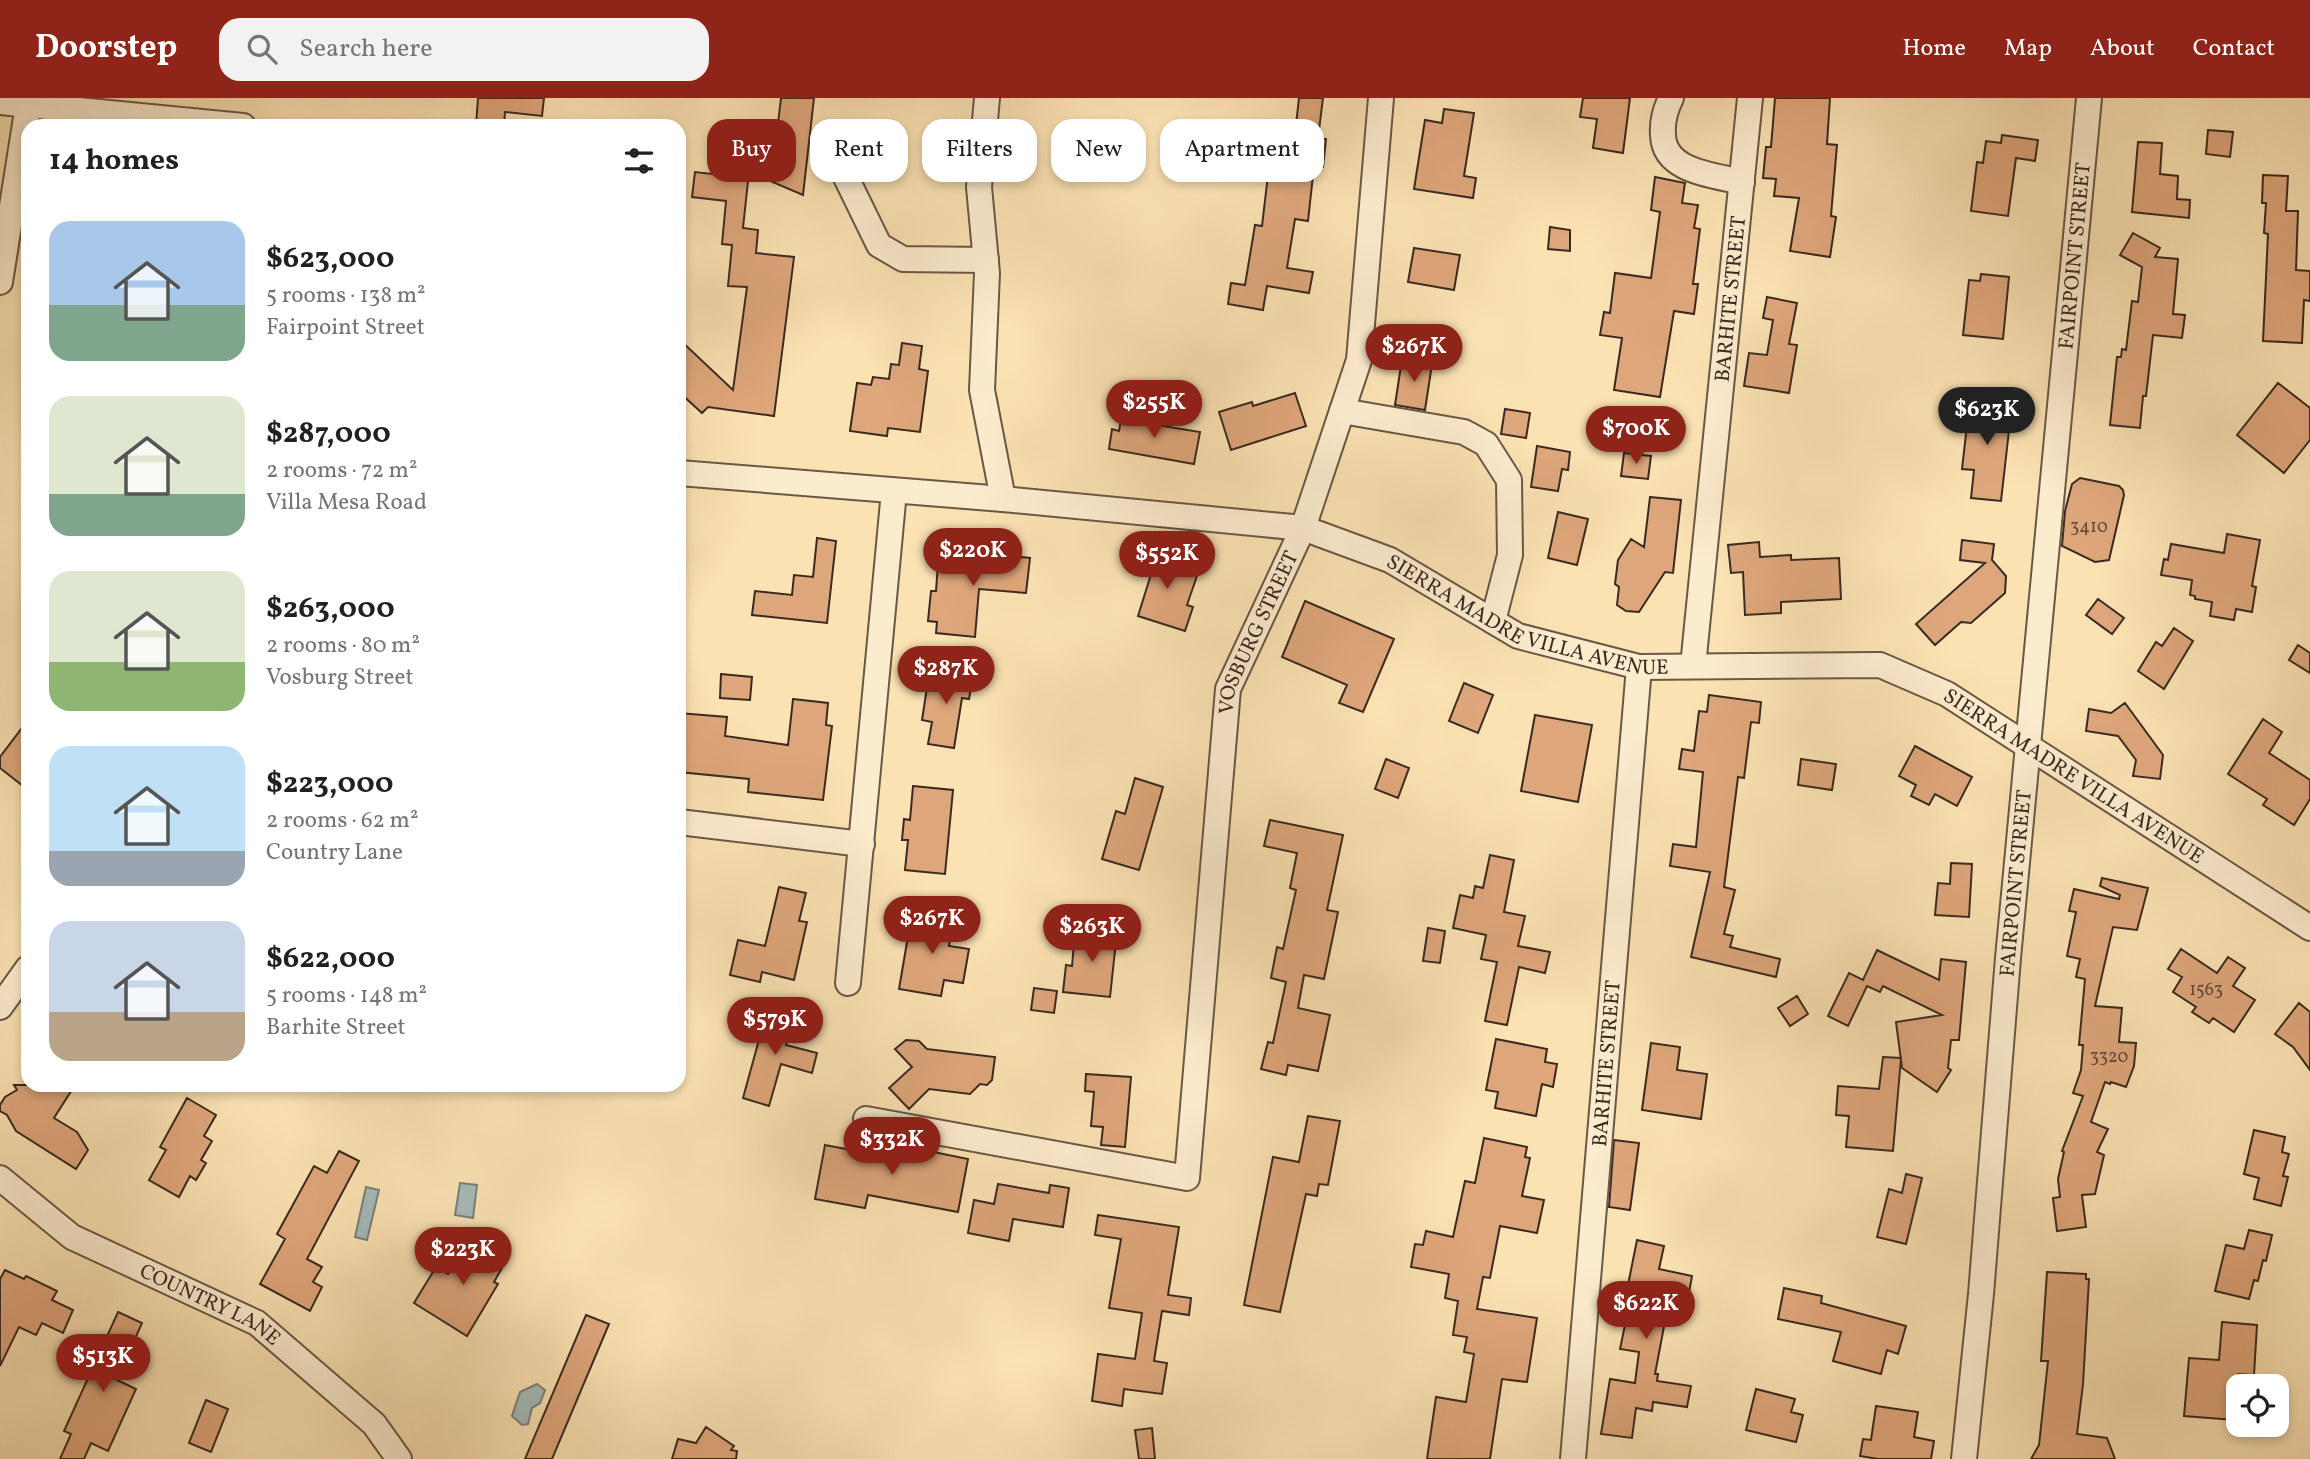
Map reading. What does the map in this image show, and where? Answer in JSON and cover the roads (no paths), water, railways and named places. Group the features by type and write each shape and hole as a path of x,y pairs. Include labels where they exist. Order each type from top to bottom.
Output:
{"street":[{"path":"987,98 979,187 986,260 982,390 1003,499"},
{"name":"VOSBURG STREET","path":"866,1119 1187,1178 1228,689 1303,528 1359,360 1381,98"},
{"path":"1671,98 1662,124 1663,147 1677,162 1695,171 1742,182"},
{"name":"BARHITE STREET","path":"1693,666 1750,98"},
{"name":"FAIRPOINT STREET","path":"1964,1459 2089,98"},
{"path":"0,102 171,119"},
{"path":"26,119 28,105"},
{"path":"0,282 21,149"},
{"path":"848,182 879,245 903,260 986,260"},
{"path":"1342,411 1464,432 1486,444 1509,480 1510,555 1493,621"},
{"name":"SIERRA MADRE VILLA AVENUE","path":"686,474 1003,499 1303,528 1390,560 1518,636 1639,667 1880,666 1947,694 2310,928"},
{"path":"848,983 894,491"},
{"name":"BARHITE STREET","path":"1573,1459 1639,667"},
{"path":"686,823 862,844"},
{"path":"0,1007 15,976"},
{"name":"COUNTRY LANE","path":"0,1178 72,1237 257,1323 374,1424 399,1459"}]}
